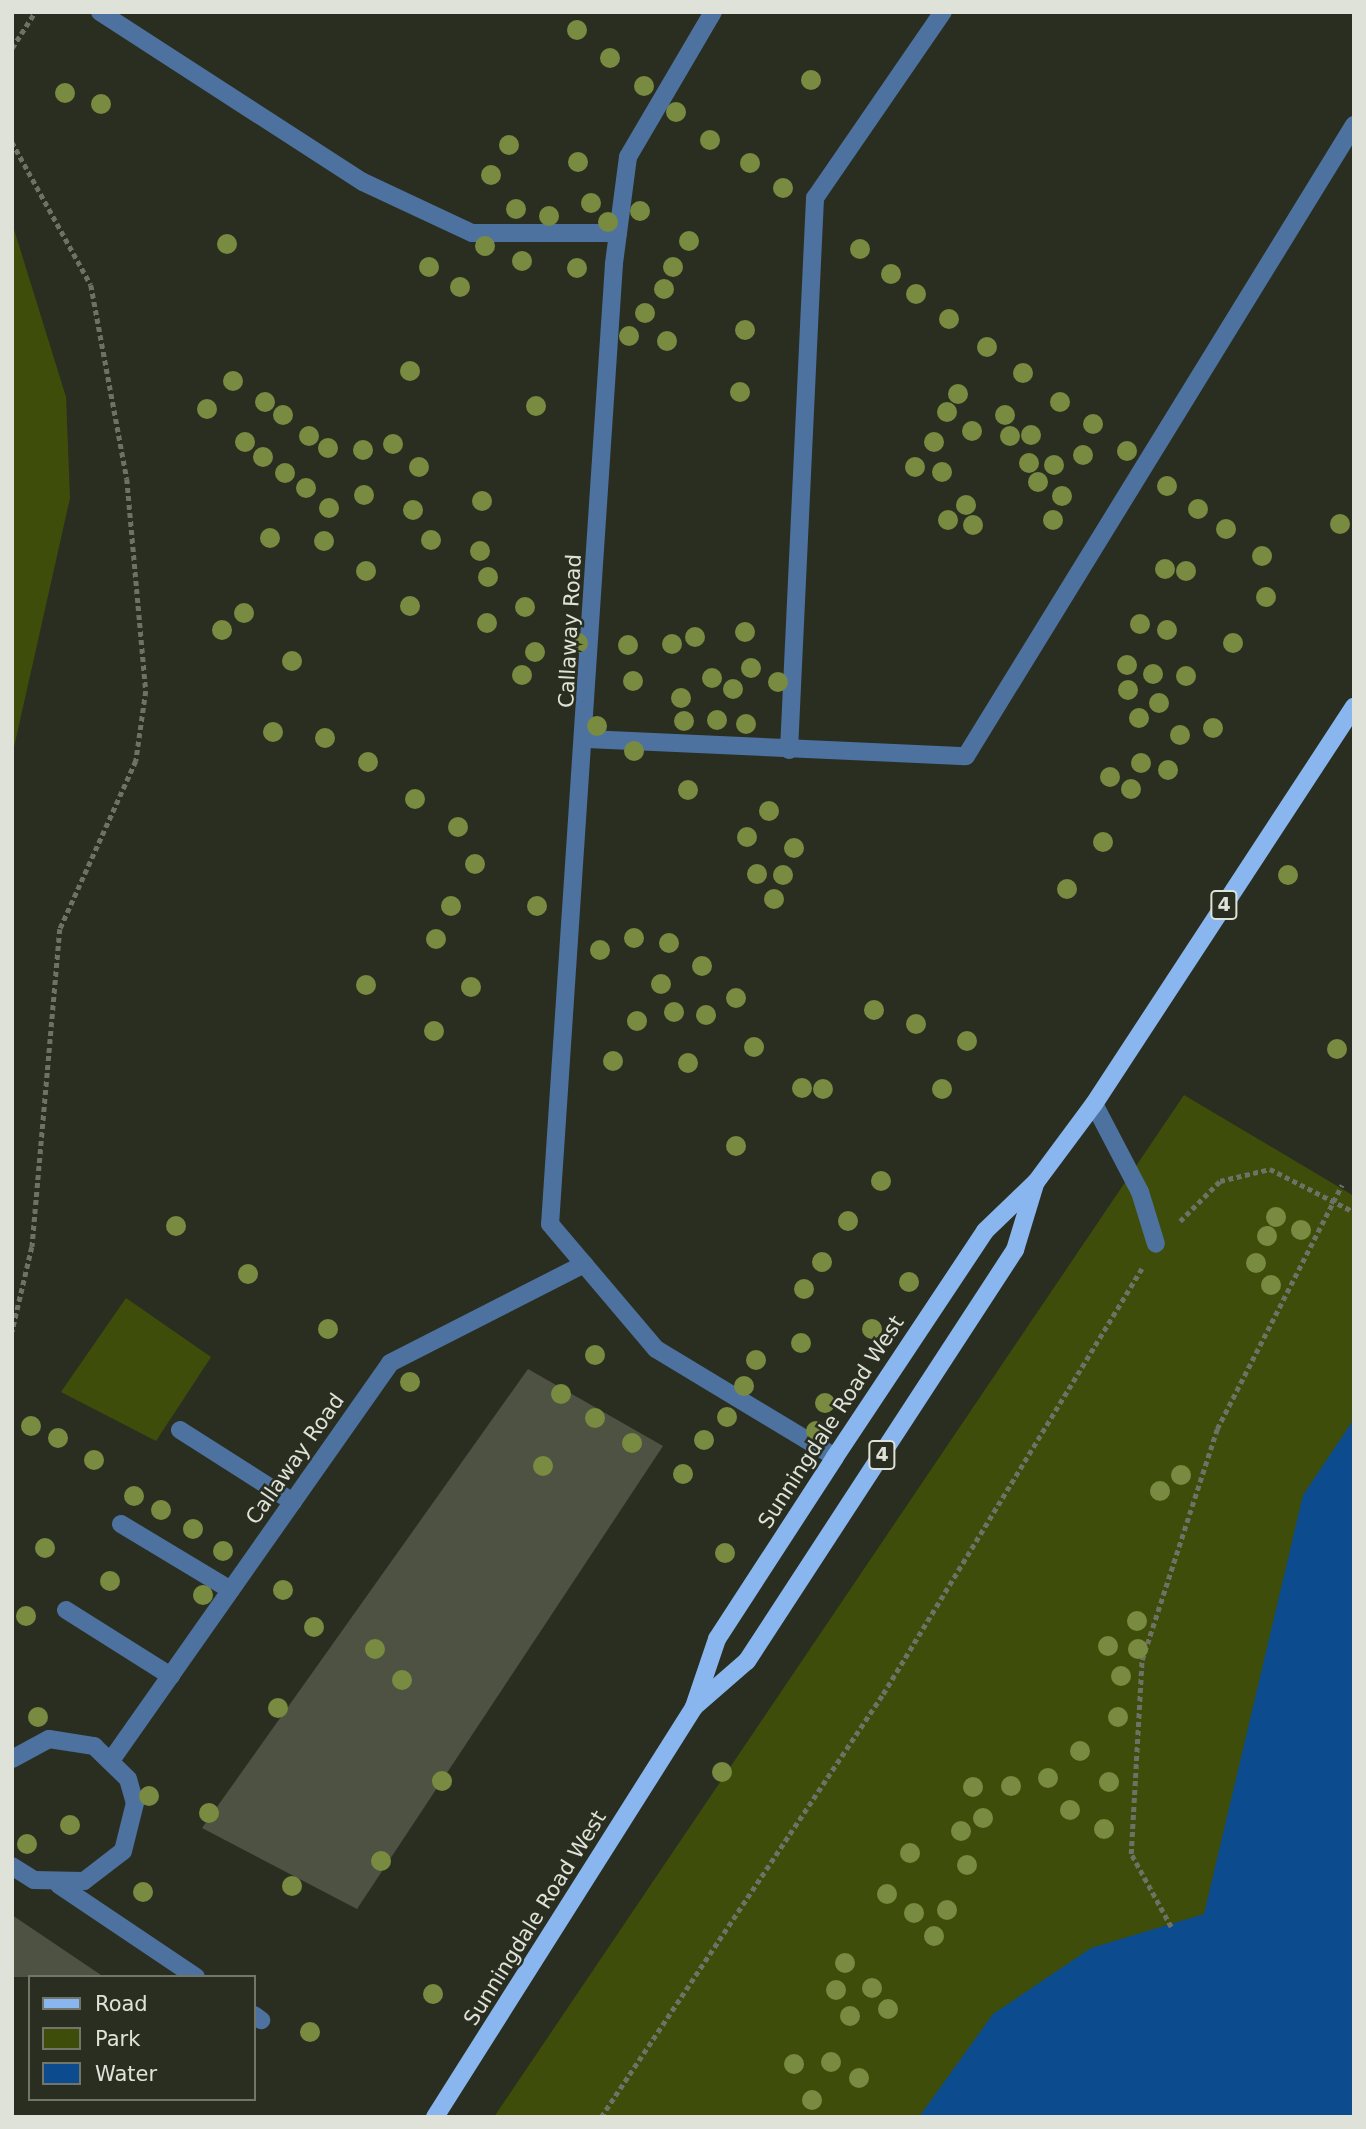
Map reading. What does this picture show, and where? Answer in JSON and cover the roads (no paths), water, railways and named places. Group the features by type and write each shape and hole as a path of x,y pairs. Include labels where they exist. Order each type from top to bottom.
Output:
{"main road":[{"name":"Sunningdale Road West","path":"435,2117 694,1707 717,1639 835,1457 985,1231 1036,1182 1094,1104 1354,707"},
{"name":"Sunningdale Road West","path":"694,1707 747,1661 1008,1262 1036,1182"}],"street":[{"path":"100,12 363,182 472,233 618,233"},
{"name":"Callaway Road","path":"713,12 628,157 618,233 587,739 550,1224 656,1349 835,1457"},
{"path":"789,750 815,198 943,12"},
{"path":"587,739 966,756 1354,125"},
{"path":"1094,1104 1140,1192 1156,1244"},
{"name":"Callaway Road","path":"113,1759 390,1363 583,1264"},
{"path":"180,1430 293,1502"},
{"path":"121,1524 231,1590"},
{"path":"66,1610 171,1676"},
{"path":"12,1759 49,1739 72,1739 113,1759 128,1779 133,1828 106,1870 59,1885"},
{"path":"12,1866 59,1885 193,1975"}],"water":[{"path":"1354,1419 1354,2117 919,2117 993,2014 1091,1948 1204,1914 1303,1495"}]}
